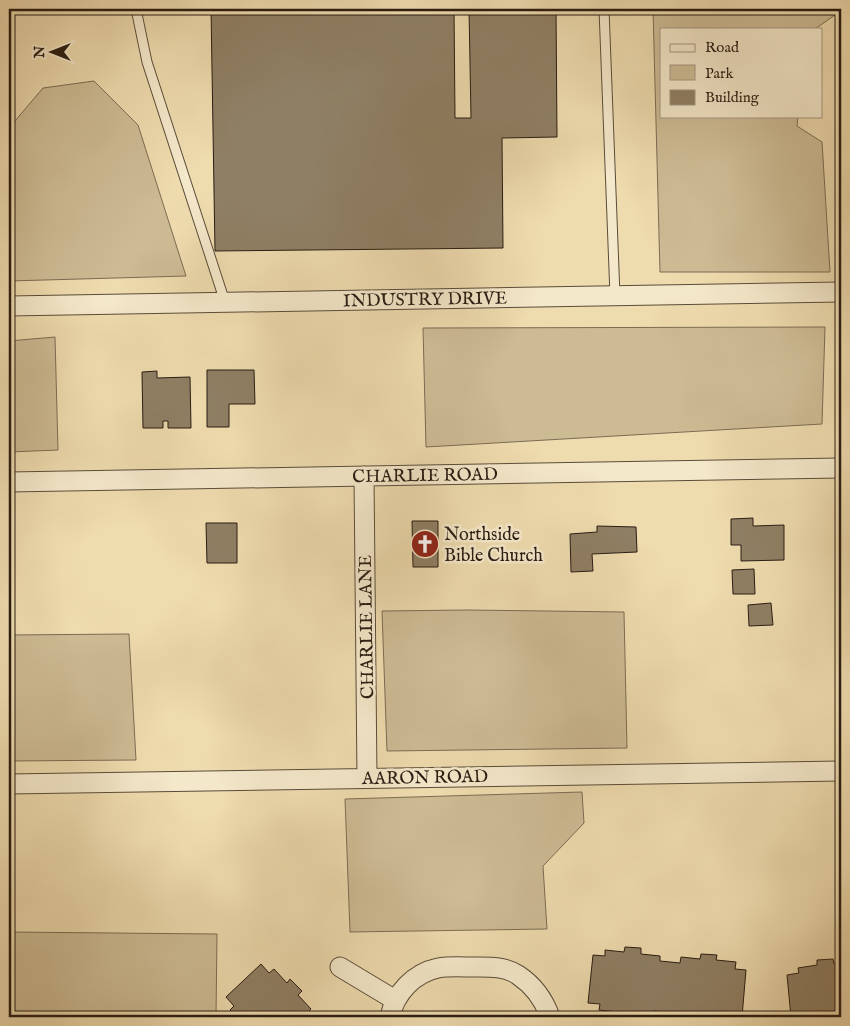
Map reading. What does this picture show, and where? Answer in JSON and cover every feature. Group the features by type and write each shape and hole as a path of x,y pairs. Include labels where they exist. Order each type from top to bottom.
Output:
{"street":[{"name":"INDUSTRY DRIVE","path":"9,306 841,292"},
{"name":"CHARLIE ROAD","path":"9,482 841,468"},
{"name":"CHARLIE LANE","path":"364,476 367,778"},
{"name":"AARON ROAD","path":"9,784 841,771"},
{"path":"340,967 393,1009 409,982 423,973 440,968 495,967 517,974 534,988 547,1008 550,1017"}],"lane":[{"path":"136,9 147,62 225,302"},
{"path":"604,9 615,296"}],"green space":[{"path":"653,9 837,9 835,15 816,28 660,28 660,118 798,118 797,126 822,142 830,272 660,272"},
{"path":"94,81 138,125 186,276 9,281 9,128 43,88"},
{"path":"825,327 822,424 426,447 423,328"},
{"path":"55,337 58,450 9,452 9,341"},
{"path":"382,611 624,612 627,748 387,751"},
{"path":"129,634 136,760 9,761 9,635"},
{"path":"582,792 584,823 543,866 547,929 350,932 345,799"},
{"path":"9,932 217,934 216,1017 9,1017"}],"building":[{"path":"211,9 454,9 455,118 471,118 469,9 556,9 557,137 502,138 503,248 215,251"},
{"path":"207,370 254,370 255,404 229,404 229,427 207,427"},
{"path":"157,371 157,378 190,377 191,428 168,428 168,421 163,421 163,428 143,428 142,372"},
{"path":"753,518 753,526 784,525 784,560 741,561 741,545 731,545 731,519"},
{"name":"Northside Bible Church","path":"412,521 438,521 438,567 413,567"},
{"path":"206,523 237,523 237,563 207,563"},
{"path":"597,526 636,527 637,552 592,554 593,571 571,572 570,534 597,532"},
{"path":"754,569 755,594 733,594 732,570"},
{"path":"771,603 773,625 749,626 748,605"},
{"path":"625,947 641,948 641,954 660,956 660,961 680,963 681,957 700,959 701,954 717,955 716,960 736,962 735,969 746,970 742,1017 675,1017 675,1013 654,1011 653,1016 634,1014 633,1017 618,1017 618,1012 599,1010 600,1004 588,1003 593,955 605,956 605,950 624,952"},
{"path":"833,959 834,964 841,963 841,1017 791,1017 787,975 799,973 798,968 817,965 817,960"},
{"path":"261,964 269,973 274,969 287,983 290,979 302,991 298,995 311,1009 307,1013 311,1017 237,1017 230,1010 234,1006 226,997"}],"place":[{"name":"Northside Bible Church","path":"425,544"}]}
